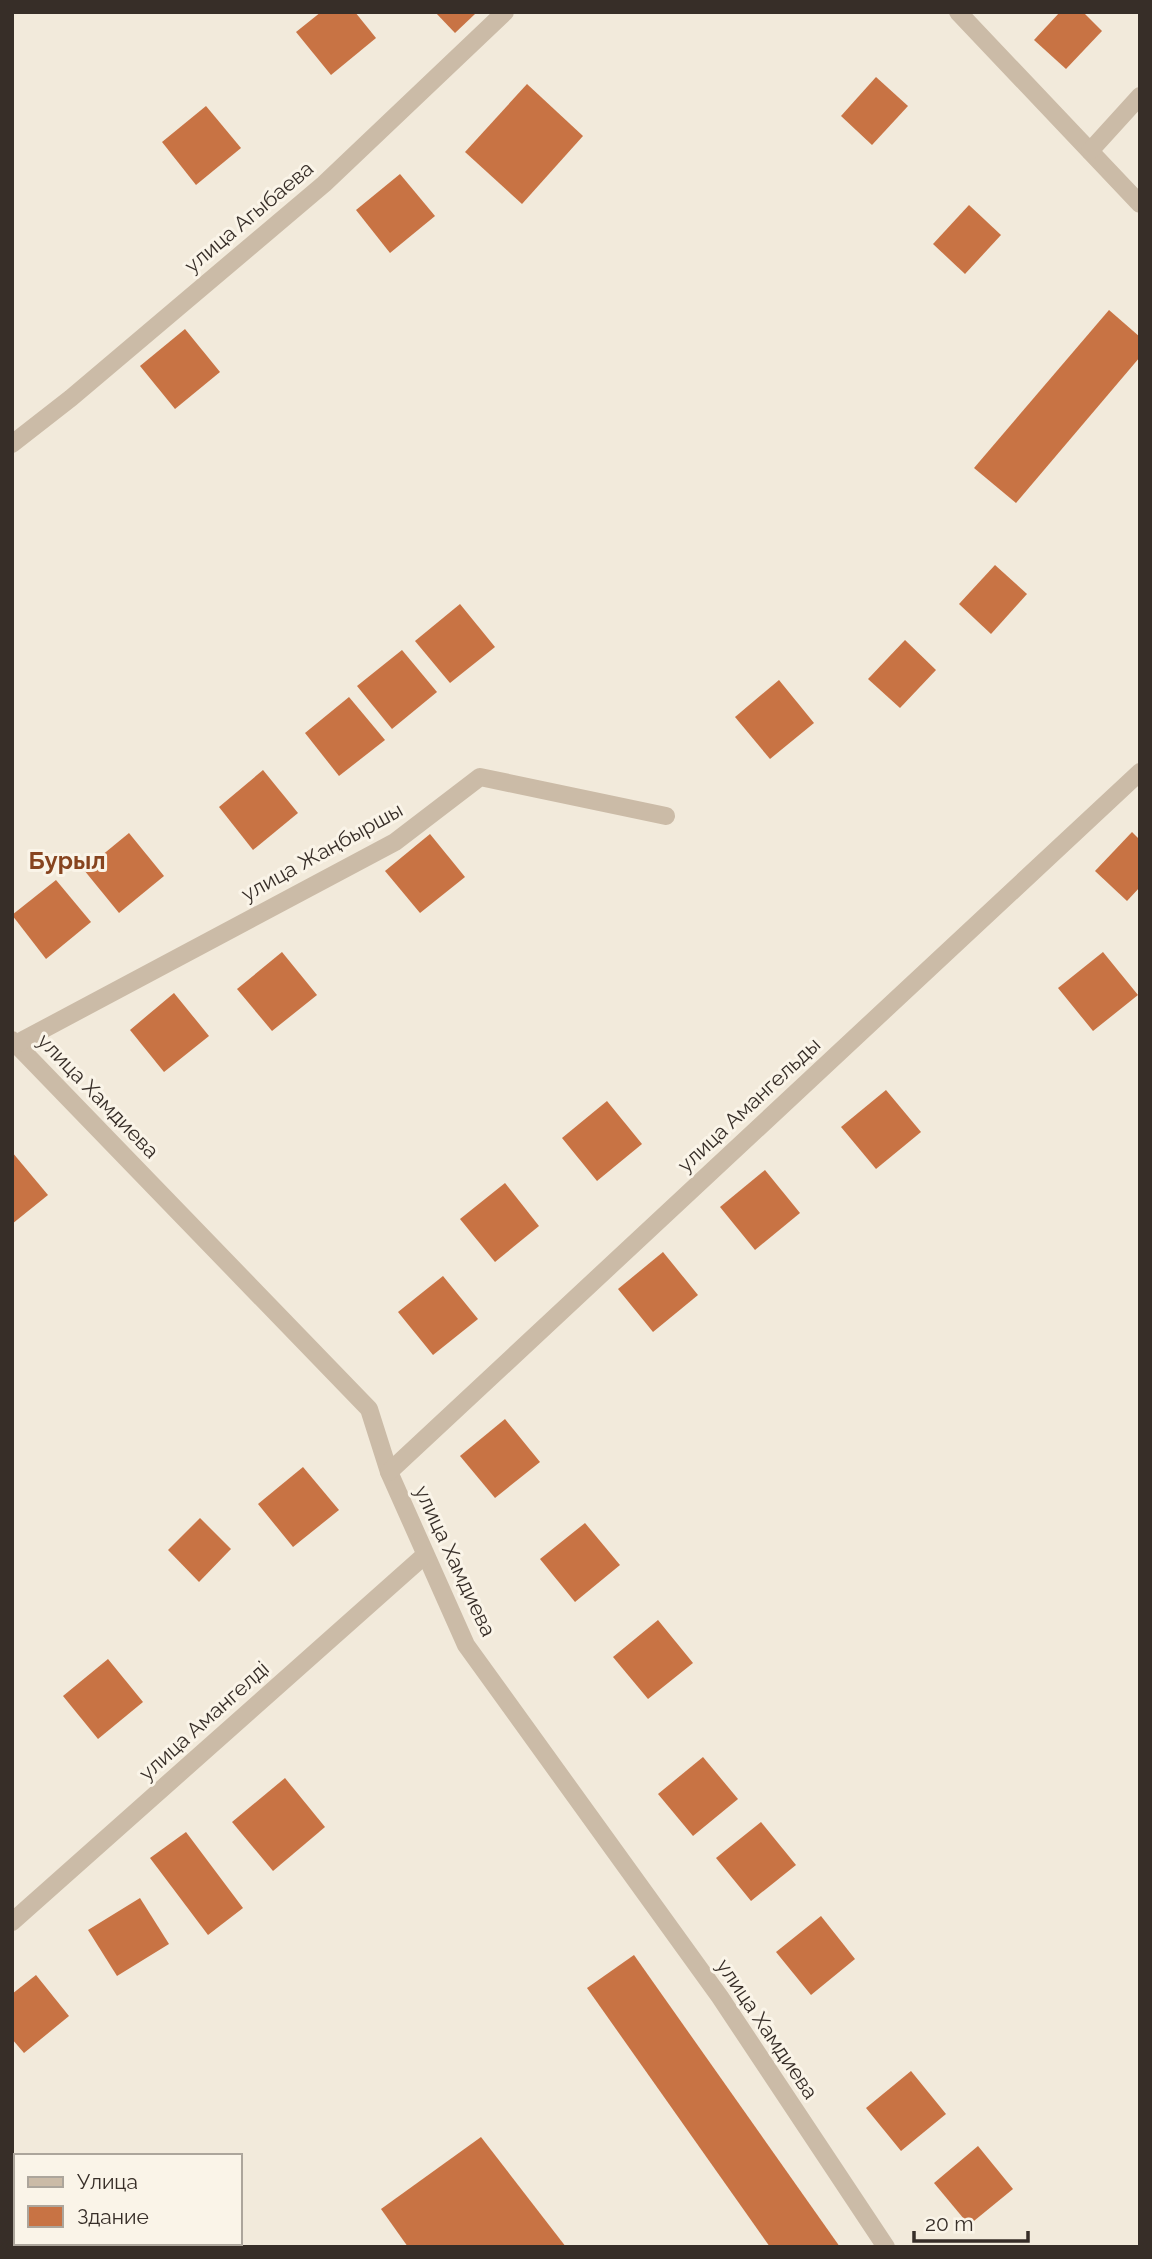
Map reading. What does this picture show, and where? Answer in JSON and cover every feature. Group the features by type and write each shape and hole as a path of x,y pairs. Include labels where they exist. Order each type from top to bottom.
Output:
{"street":[{"name":"улица Агыбаева","path":"12,444 71,398 324,184 505,12"},
{"path":"958,12 1140,204"},
{"path":"1090,151 1140,96"},
{"name":"улица Амангельды","path":"389,1472 1140,772"},
{"name":"улица Жаңбыршы","path":"13,1043 395,842 480,777 666,816"},
{"name":"улица Хамдиева","path":"13,1043 369,1409 389,1472 466,1645 720,1997 886,2247"},
{"name":"улица Амангелді","path":"12,1922 425,1555"}],"building":[{"path":"321,12 355,12 376,38 331,75 296,32"},
{"path":"435,12 474,12 475,14 455,33"},
{"path":"1060,12 1083,12 1102,31 1066,69 1034,40"},
{"path":"876,77 908,106 872,145 841,116"},
{"path":"527,84 583,136 522,204 465,152"},
{"path":"206,106 241,148 196,185 162,142"},
{"path":"400,174 435,216 390,253 356,210"},
{"path":"969,205 1001,235 965,274 933,244"},
{"path":"1109,310 1140,337 1140,357 1016,503 974,468"},
{"path":"185,329 220,372 175,409 140,366"},
{"path":"995,565 1027,594 991,634 959,604"},
{"path":"460,604 495,647 450,683 415,641"},
{"path":"905,640 936,670 900,708 868,679"},
{"path":"402,650 437,692 392,729 357,686"},
{"path":"779,680 814,723 770,759 735,717"},
{"path":"349,697 385,740 339,776 305,733"},
{"path":"263,770 298,813 253,850 219,807"},
{"path":"1132,832 1140,840 1140,887 1127,901 1095,871"},
{"path":"129,833 164,876 119,913 84,870"},
{"path":"430,834 465,877 420,913 385,871"},
{"path":"56,880 91,922 46,959 12,915"},
{"path":"282,952 317,995 272,1031 237,989"},
{"path":"1103,952 1138,995 1093,1031 1058,988"},
{"path":"174,993 209,1036 164,1072 130,1030"},
{"path":"886,1090 921,1132 876,1169 841,1127"},
{"path":"607,1101 642,1144 597,1181 562,1138"},
{"path":"12,1152 48,1195 12,1224"},
{"path":"765,1170 800,1213 755,1250 720,1207"},
{"path":"505,1183 539,1226 495,1262 460,1219"},
{"path":"663,1252 698,1295 653,1332 618,1289"},
{"path":"443,1276 478,1319 433,1355 398,1312"},
{"path":"505,1419 540,1462 495,1498 460,1456"},
{"path":"303,1467 339,1510 293,1547 258,1504"},
{"path":"200,1518 231,1549 199,1582 168,1550"},
{"path":"585,1523 620,1565 575,1602 540,1559"},
{"path":"658,1620 693,1663 648,1699 613,1657"},
{"path":"108,1659 143,1702 98,1739 63,1696"},
{"path":"703,1757 738,1799 693,1836 658,1794"},
{"path":"285,1778 325,1827 273,1871 232,1822"},
{"path":"761,1822 796,1865 751,1901 716,1858"},
{"path":"186,1832 243,1908 208,1935 150,1858"},
{"path":"140,1898 169,1944 117,1976 88,1930"},
{"path":"821,1916 855,1959 811,1995 776,1952"},
{"path":"634,1955 840,2247 770,2247 587,1988"},
{"path":"36,1975 69,2016 24,2053 12,2039 12,1994"},
{"path":"911,2071 946,2114 901,2151 866,2108"},
{"path":"481,2137 566,2247 408,2247 381,2209"},
{"path":"978,2146 1013,2189 969,2225 934,2183"}],"district":[{"name":"Бурыл","path":"67,861"}]}
